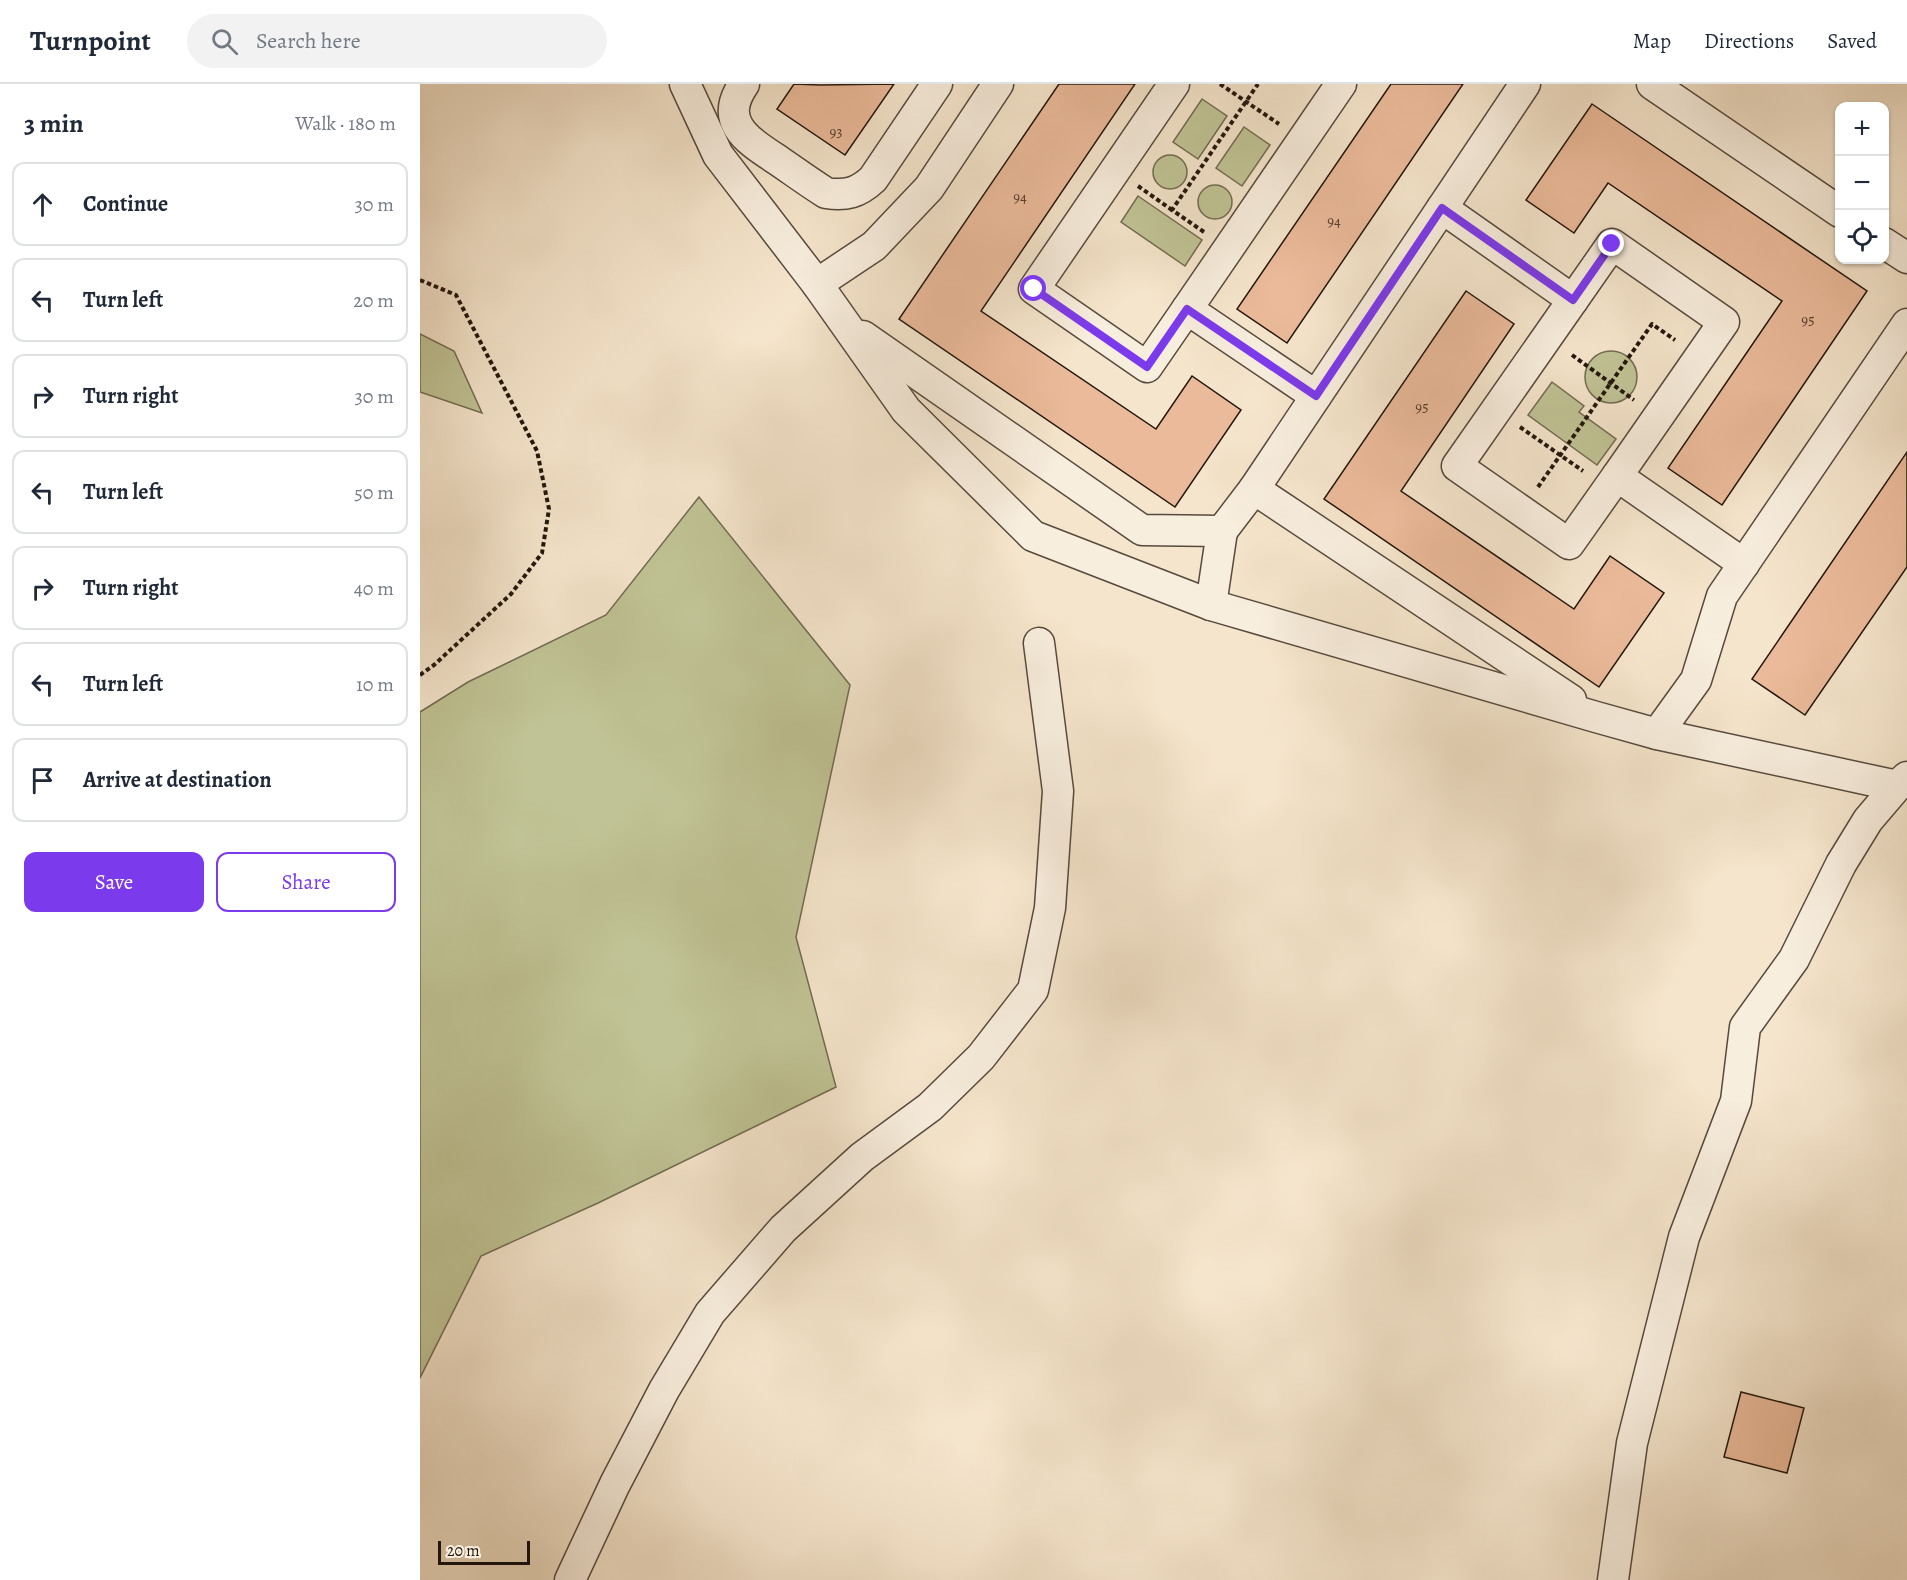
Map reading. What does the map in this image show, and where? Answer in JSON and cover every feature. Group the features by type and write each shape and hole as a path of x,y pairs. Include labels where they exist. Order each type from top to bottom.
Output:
{"street":[{"path":"685,84 718,155 817,284 906,410 1033,537 1211,605 1596,717 1657,734 1902,781"},
{"path":"744,84 735,97 734,106 735,120 740,130 752,143 826,194 840,195 863,188 873,179 937,84"},
{"path":"817,284 874,246 929,188 998,84"},
{"path":"1174,84 1034,289 1147,367 1341,84"},
{"path":"1211,605 1222,531 1254,489 1525,84"},
{"path":"1652,84 1836,210"},
{"path":"1442,208 1573,300"},
{"path":"1612,244 1724,322 1569,544 1457,466 1573,300 1612,244"},
{"path":"1889,246 1907,258"},
{"path":"1187,309 1316,396"},
{"path":"845,323 1142,530 1222,531"},
{"path":"1657,734 1696,680 1722,596 1907,324"},
{"path":"1613,482 1744,564"},
{"path":"1254,489 1596,717"},
{"path":"570,1580 615,1484 664,1390 710,1313 783,1229 862,1157 930,1107 981,1057 1033,990 1050,908 1058,791 1039,643"},
{"path":"1613,1580 1632,1443 1684,1237 1736,1101 1745,1027 1794,959 1841,864 1868,820 1902,781"}],"path":[{"path":"1220,84 1302,140"},
{"path":"1172,210 1258,84"},
{"path":"1115,171 1228,248"},
{"path":"420,280 456,295 537,452 549,509 542,552 511,594 434,665 420,675"},
{"path":"1521,511 1652,324 1700,357"},
{"path":"1547,338 1658,417"},
{"path":"1496,410 1560,455 1613,482"}],"green space":[{"path":"1202,99 1227,116 1198,159 1173,142"},
{"path":"1244,127 1270,145 1242,186 1216,168"},
{"path":"1170,155 1182,160 1187,172 1182,184 1170,189 1158,184 1153,172 1158,160"},
{"path":"1215,185 1227,190 1232,202 1227,214 1215,219 1203,214 1198,202 1203,190"},
{"path":"1138,196 1202,240 1185,266 1121,222"},
{"path":"420,334 454,351 482,413 420,392"},
{"path":"1606,351 1616,351 1630,358 1637,377 1630,396 1616,403 1606,403 1596,399 1589,392 1585,382 1585,372 1589,362 1596,355"},
{"path":"1552,382 1584,406 1579,412 1616,439 1597,465 1528,415"},
{"path":"699,497 850,685 796,937 836,1087 598,1203 481,1256 420,1378 420,712 468,682 606,615"}],"building":[{"path":"794,84 894,84 845,155 777,109"},
{"path":"1059,84 1135,84 981,311 1156,429 1192,376 1241,410 1175,507 899,319"},
{"path":"1391,84 1463,84 1287,343 1237,309"},
{"path":"1592,104 1867,291 1722,505 1668,468 1782,301 1608,183 1574,233 1526,200"},
{"path":"1466,291 1514,324 1401,491 1574,609 1610,556 1664,593 1599,687 1324,499"},
{"path":"1907,452 1907,567 1805,715 1752,679"},
{"path":"1741,1392 1804,1408 1787,1473 1724,1457"}],"route":[{"path":"1034,289 1147,367 1187,309 1316,396 1442,208 1573,300 1612,244"}]}
